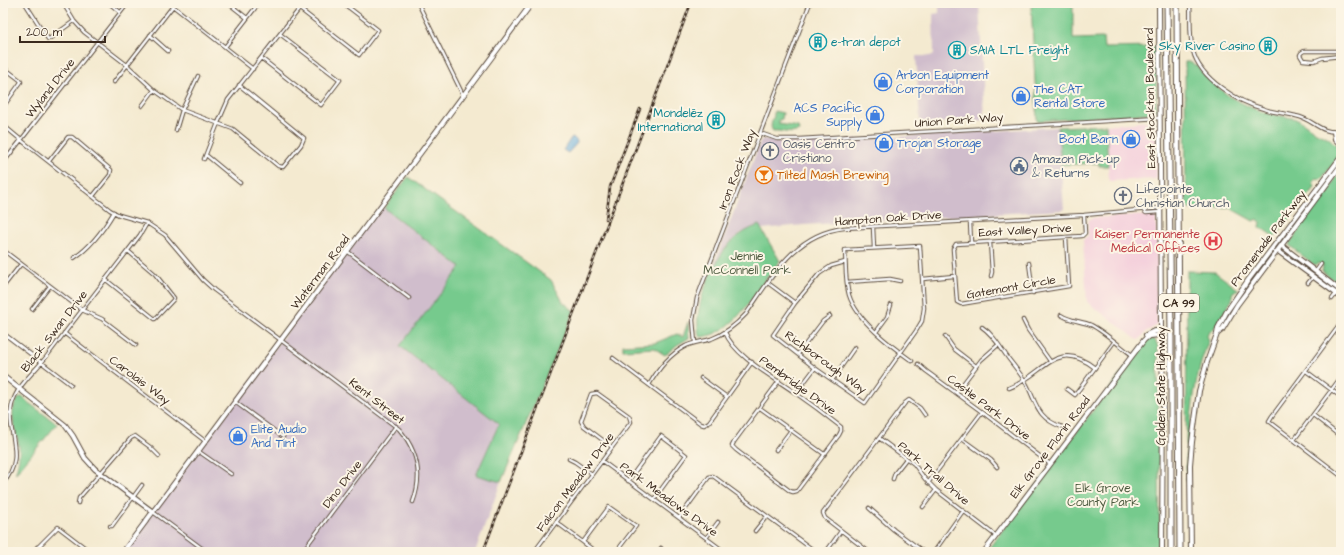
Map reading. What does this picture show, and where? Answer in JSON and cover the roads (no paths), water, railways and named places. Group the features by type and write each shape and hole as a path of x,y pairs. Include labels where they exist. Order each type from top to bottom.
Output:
{"highway":[{"name":"Golden State Highway","path":"1167,3 1171,349 1171,552"},
{"name":"Golden State Highway","path":"1177,3 1180,552"}],"main road":[{"name":"Waterman Road","path":"123,552 532,3"},
{"name":"East Stockton Boulevard","path":"1159,3 1161,333 1163,385 1162,552"},
{"path":"1334,132 1335,139 1341,145"},
{"path":"1323,186 1337,166 1340,158"},
{"name":"Promenade Parkway","path":"1191,552 1190,465 1199,391 1218,328 1249,279 1341,165"},
{"name":"Promenade Parkway","path":"1217,334 1222,330 1230,315 1282,246 1323,186"},
{"path":"1282,246 1339,290 1341,297"},
{"path":"1278,251 1313,276 1339,290"},
{"path":"1290,260 1298,262 1312,272 1316,271"},
{"path":"1242,298 1242,294 1250,282 1249,279"},
{"path":"1230,315 1229,313 1238,298 1237,296"},
{"name":"Elk Grove Florin Road","path":"984,552 1132,355 1149,336 1161,333"},
{"path":"3,376 65,425 85,458 100,473 153,512"}],"street":[{"path":"25,3 48,39 74,21"},
{"path":"63,3 74,21 84,32 127,65 154,90 182,110 233,129 278,166 283,166 301,145 304,138 239,85"},
{"path":"109,3 120,12"},
{"name":"Wyland Drive","path":"3,163 128,3"},
{"path":"169,3 253,69"},
{"path":"228,3 247,18"},
{"path":"225,47 259,3"},
{"path":"292,3 359,55 378,30 343,3"},
{"path":"204,160 228,100 304,3"},
{"path":"347,7 350,3"},
{"path":"418,3 463,96"},
{"name":"Iron Rock Way","path":"695,343 693,320 695,303 810,3"},
{"path":"1190,3 1191,38 1194,54 1200,65 1215,82 1235,97 1254,106 1300,116 1320,128 1334,132 1341,131"},
{"path":"114,82 173,6"},
{"path":"261,58 321,105 340,80 280,34"},
{"path":"150,35 168,51"},
{"path":"1341,51 1304,51 1300,55 1303,60 1309,62 1341,56"},
{"path":"3,67 21,82 3,107"},
{"path":"176,130 182,110 198,76"},
{"path":"142,106 154,90"},
{"name":"Union Park Way","path":"760,133 777,139 800,139 1160,118"},
{"name":"Kent Street","path":"3,125 114,212 119,215 147,223 165,235 203,280 214,290 280,341 396,426 405,435 417,462 418,479 413,502"},
{"path":"49,161 68,137 72,137 111,170 110,175 93,196"},
{"path":"206,155 240,183"},
{"name":"Hampton Oak Drive","path":"649,385 673,354 683,347 710,339 725,332 743,317 794,251 813,237 836,229 1084,216 1160,210"},
{"path":"74,258 88,247 109,221 114,212"},
{"name":"East Valley Drive","path":"954,276 954,249 956,244 1082,236 1085,233 1084,216"},
{"name":"East Valley Drive","path":"970,222 971,242"},
{"name":"Black Swan Drive","path":"3,483 11,471 15,456 10,424 12,402 20,388 106,280 147,223"},
{"path":"872,228 874,248"},
{"name":"Gatemont Circle","path":"954,276 957,302 961,304 1069,286 1066,238"},
{"path":"990,242 991,276"},
{"path":"900,352 916,331 923,316 923,279 920,246 845,250 847,282 855,309 863,320 876,332 900,352 912,361"},
{"path":"3,250 82,310 102,319 136,345"},
{"path":"106,280 155,319 173,300 174,298 155,274 128,251"},
{"path":"347,251 409,298"},
{"name":"Richborough Way","path":"846,262 831,266 822,271 795,303 773,334 815,368 865,403 900,352"},
{"path":"1029,263 1034,293"},
{"path":"3,287 22,264"},
{"path":"1316,271 1321,264"},
{"path":"923,279 954,276"},
{"path":"1308,283 1313,276"},
{"path":"847,282 890,279 900,281"},
{"path":"768,283 795,303"},
{"path":"32,309 50,286"},
{"path":"1332,299 1339,290"},
{"path":"876,332 887,317 891,305"},
{"path":"1061,315 1072,321 1091,325 1132,355"},
{"path":"798,354 823,321 830,316"},
{"path":"1023,320 1028,330 1050,361"},
{"path":"1341,323 1269,421 1341,476"},
{"path":"982,327 990,333 1024,380 1032,399 1041,413 1053,423 1062,427"},
{"name":"Pembridge Drive","path":"725,332 731,344 752,362 841,427 840,433 824,454"},
{"path":"3,333 71,385"},
{"name":"Carolais Way","path":"64,333 206,441"},
{"path":"945,336 954,349 976,366"},
{"path":"1067,389 1075,395 1114,342"},
{"path":"956,393 988,352 998,345"},
{"path":"832,380 855,347"},
{"path":"1009,388 1024,380 1050,361 1060,357 1073,356 1083,359 1095,368"},
{"path":"613,358 704,425 707,424 752,362"},
{"name":"Castle Park Drive","path":"918,364 1050,464"},
{"path":"796,393 815,368"},
{"path":"1306,371 1341,397"},
{"path":"1294,440 1341,377"},
{"path":"701,378 727,397"},
{"path":"760,408 824,454 797,491 790,491 732,446 779,381"},
{"name":"Falcon Meadow Drive","path":"534,552 631,422 629,416 597,393 591,394 581,421 584,426 612,447"},
{"path":"869,552 825,518 823,513 905,403 909,400 920,408 925,415"},
{"path":"235,402 283,437"},
{"path":"928,483 982,412"},
{"path":"3,413 10,414"},
{"path":"1313,415 1341,437"},
{"name":"Dino Drive","path":"302,552 396,426"},
{"path":"776,450 791,430"},
{"path":"78,503 79,498 131,438 135,436 159,456"},
{"path":"628,481 661,436 686,455 654,499"},
{"name":"Park Trail Drive","path":"879,438 916,466 928,483 936,490 996,536"},
{"path":"962,439 991,460 996,467"},
{"path":"198,452 231,474"},
{"path":"569,459 592,474"},
{"path":"893,478 906,459"},
{"name":"Park Meadows Drive","path":"602,461 725,552"},
{"path":"679,518 709,477 713,476 816,552"},
{"path":"110,526 112,526 142,485"},
{"path":"924,507 936,490"},
{"path":"564,496 572,500"},
{"path":"583,542 609,507 636,526 616,552"},
{"path":"869,508 894,530 924,552"},
{"path":"934,552 963,511"},
{"path":"153,512 207,552"},
{"path":"756,531 766,516"},
{"path":"556,522 596,552"},
{"path":"706,538 718,522"},
{"path":"33,552 58,527 92,552"},
{"path":"826,552 841,531"},
{"path":"37,548 42,552"},
{"path":"658,552 661,548"}],"water":[{"path":"573,137 577,143 568,153 563,150"}],"railway":[{"path":"483,552 691,3"},
{"path":"606,219 610,187 640,109"}],"place":[{"name":"e-tran depot","path":"818,42"},
{"name":"Sky River Casino","path":"1268,46"},
{"name":"SAIA LTL Freight","path":"957,50"},
{"name":"Arbon Equipment Corporation","path":"883,82"},
{"name":"The CAT Rental Store","path":"1021,96"},
{"name":"ACS Pacific Supply","path":"875,115"},
{"name":"Mondelēz International","path":"716,120"},
{"name":"Boot Barn","path":"1131,139"},
{"name":"Trojan Storage","path":"884,143"},
{"name":"Oasis Centro Cristiano","path":"770,151"},
{"name":"Amazon Pick-up & Returns","path":"1019,166"},
{"name":"Tilted Mash Brewing","path":"764,175"},
{"name":"Lifepointe Christian Church","path":"1123,196"},
{"name":"Kaiser Permanente Medical Offices","path":"1213,241"},
{"name":"Elite Audio And Tint","path":"238,436"}],"park label":[{"name":"Jennie McConnell Park","path":"747,263"},
{"name":"Elk Grove County Park","path":"1103,495"}]}
